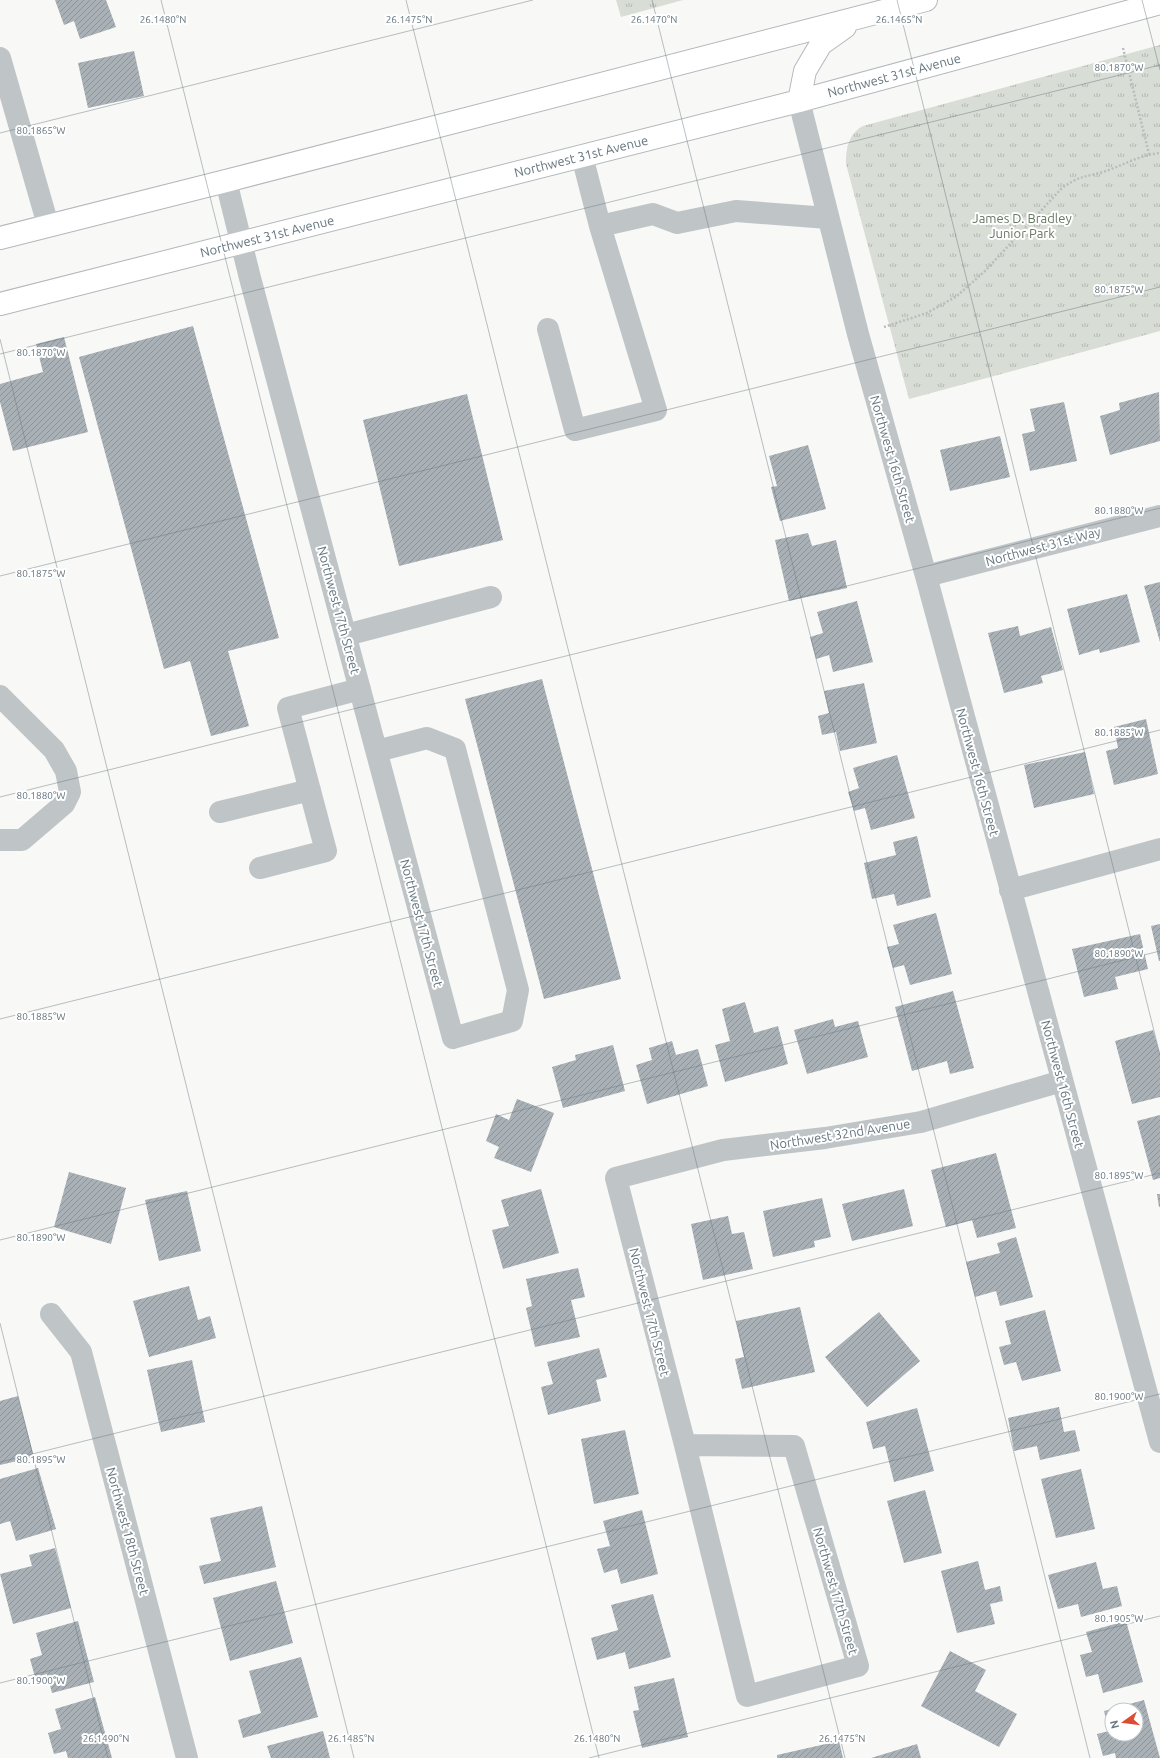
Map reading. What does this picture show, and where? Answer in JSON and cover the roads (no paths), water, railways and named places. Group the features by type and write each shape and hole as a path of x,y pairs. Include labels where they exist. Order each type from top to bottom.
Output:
{"main road":[{"path":"0,238 926,0"},
{"name":"Northwest 31st Avenue","path":"0,304 798,101 1160,3"},
{"path":"798,101 805,70 821,44 856,19"}],"street":[{"path":"0,58 48,225"},
{"name":"Northwest 16th Street","path":"798,101 858,334 926,576 1160,1442"},
{"path":"548,329 575,430 656,410 600,226 582,156"},
{"name":"Northwest 17th Street","path":"226,181 240,243 453,1038 512,1021 518,990 455,750 427,738 377,751"},
{"path":"600,226 653,214 677,223 736,211 828,218"},
{"name":"Northwest 31st Way","path":"926,576 1160,516"},
{"path":"346,636 491,596"},
{"path":"260,868 326,851 288,708 360,689"},
{"path":"0,696 54,750 66,771 70,792 64,804 22,840 0,840"},
{"path":"220,812 310,790"},
{"path":"1010,890 1160,849"},
{"name":"Northwest 32nd Avenue","path":"616,1178 723,1150 825,1138 921,1122 1062,1081"},
{"name":"Northwest 17th Street","path":"616,1178 685,1445 747,1696 858,1666 794,1446 685,1445"},
{"name":"Northwest 18th Street","path":"51,1314 81,1352 187,1758"}],"park label":[{"name":"James D. Bradley Junior Park","path":"1022,226"}]}
